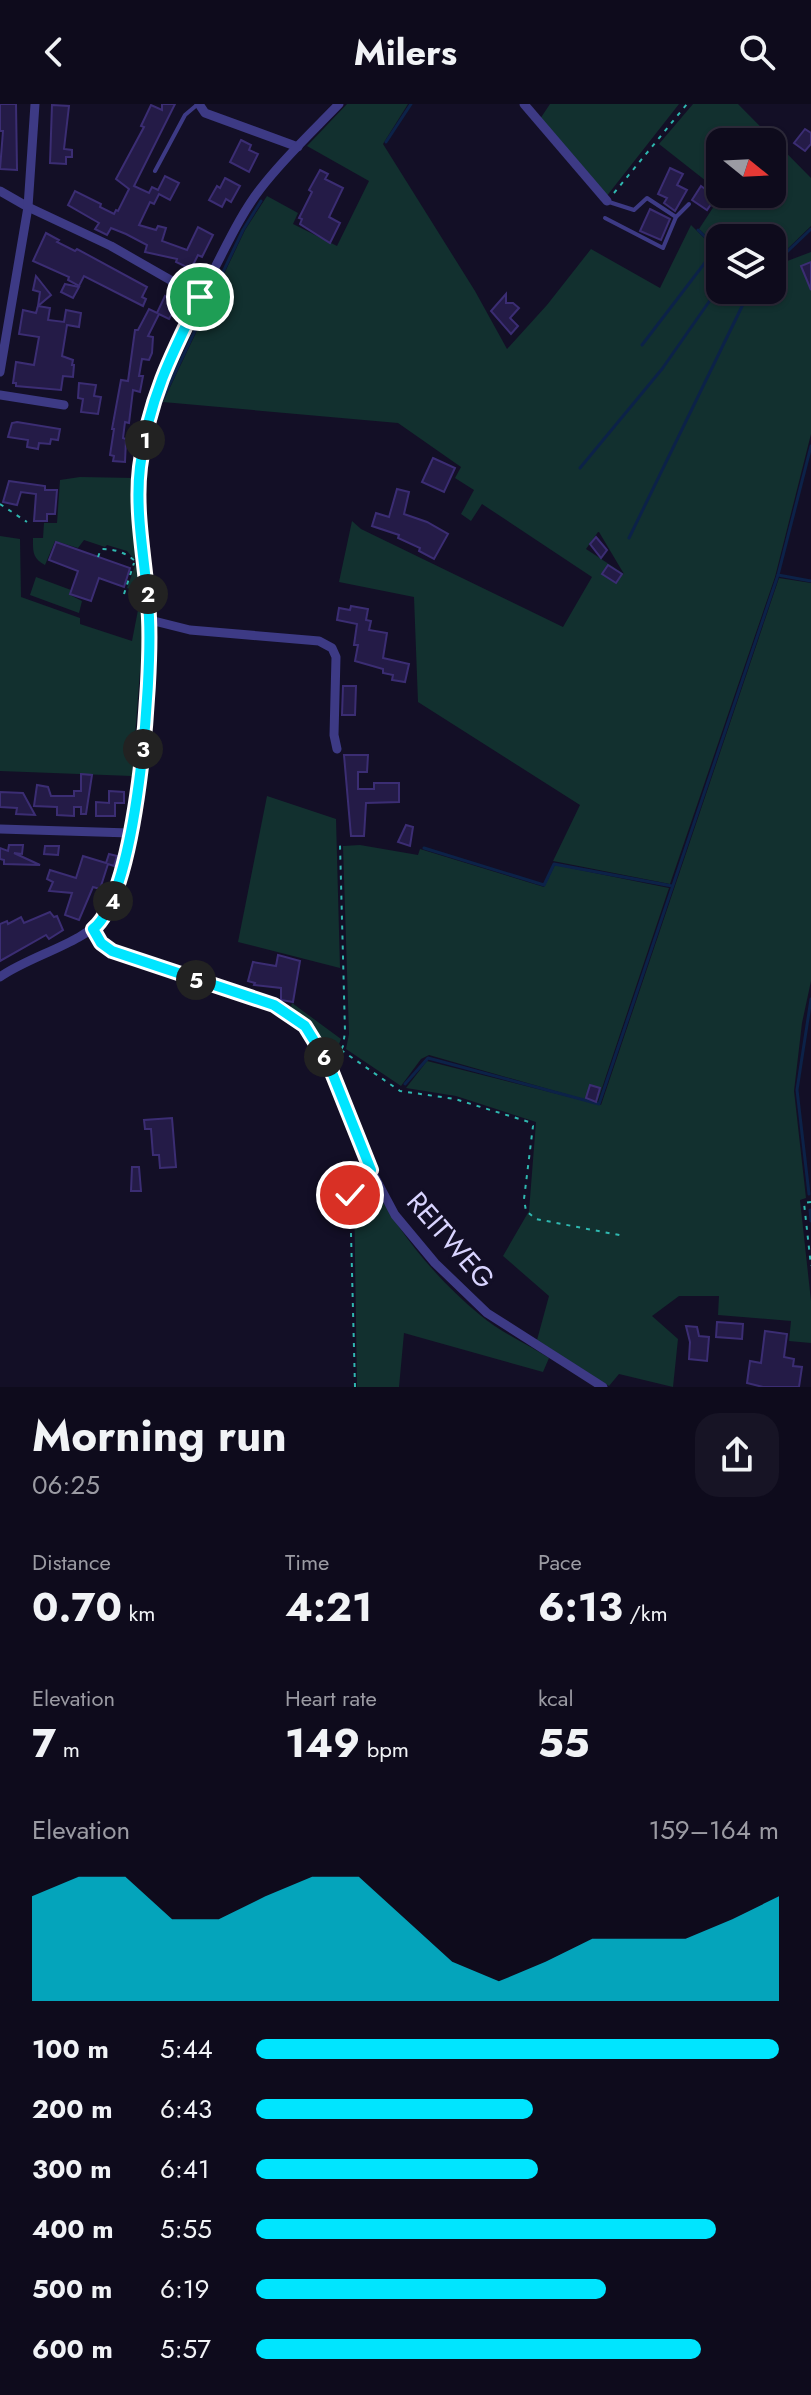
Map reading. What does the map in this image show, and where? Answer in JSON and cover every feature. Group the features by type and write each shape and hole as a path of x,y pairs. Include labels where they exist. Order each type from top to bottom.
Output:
{"street":[{"path":"0,372 28,207 35,104"},
{"path":"199,104 205,113 298,147"},
{"path":"0,977 93,929 113,902 130,833 143,757 150,681 150,620 139,498 140,469 151,407 163,372 242,215 262,186 339,104"},
{"path":"524,104 607,201"},
{"path":"0,191 111,246 200,297"},
{"path":"0,395 64,405"},
{"path":"150,620 190,630 319,641 332,648 336,657 334,735 337,749"},
{"path":"0,829 130,833"},
{"name":"REITWEG","path":"93,929 101,943 112,951 274,1005 305,1026 329,1065 371,1170 395,1215 435,1263 487,1313 603,1387"}],"lane":[{"path":"155,171 185,115 199,104"},
{"path":"607,201 634,210 647,198 676,217"},
{"path":"605,218 663,248 676,217 689,204"}],"path":[{"path":"607,201 687,104"},
{"path":"0,504 27,522"},
{"path":"98,557 101,549 111,549 135,561 124,594"},
{"path":"329,1065 341,1050 345,1032 340,845"},
{"path":"341,1050 400,1091 455,1099 529,1122 533,1126 524,1199 526,1211 536,1219 624,1236"},
{"path":"355,1387 350,1195 355,1185 371,1170"},
{"path":"811,1202 804,1203 811,1266"}],"green space":[{"path":"347,104 408,104 383,144 475,291 507,349 591,249 660,288 691,225 706,240 706,304 786,304 786,261 811,252 811,434 775,577 670,884 553,861 580,805 418,702 414,597 339,582 352,521 361,529 563,627 592,577 482,504 471,521 461,514 474,490 455,478 461,467 398,423 163,402 245,230 267,196 298,213 293,224 337,246 369,181 307,146","holes":["598,532 599,532 624,574 586,549"]},
{"path":"550,104 679,104 606,197 540,119"},
{"path":"693,104 738,104 762,128 706,128 706,181 659,144"},
{"path":"786,153 811,178 811,226 786,250 786,224 706,224 706,236 699,229 713,208 786,208"},
{"path":"80,477 135,478 139,559 133,558 127,551 84,540 78,548 55,541 45,565 35,557 33,538 43,538 44,523 57,523 60,480"},
{"path":"0,536 20,539 21,597 80,618 80,624 132,641 139,605 131,602 139,601 145,609 146,645 142,644 132,776 0,771"},
{"path":"136,563 140,566 142,585 138,592 131,593 132,590 127,588"},
{"path":"36,577 71,590 70,595 82,601 79,613 30,595"},
{"path":"779,578 811,583 811,981 802,1023 794,1091 806,1198 800,1200 811,1301 811,1343 789,1341 791,1321 718,1315 719,1296 679,1296 652,1316 678,1339 673,1387 619,1374 609,1386 537,1340 549,1296 503,1256 529,1211 536,1122 456,1096 406,1088 427,1061 601,1105"},
{"path":"267,796 336,819 340,968 238,942"},
{"path":"360,845 418,855 420,849 544,887 555,865 669,888 597,1103 429,1055 421,1059 401,1086 346,1049 349,1034 343,846"},
{"path":"292,1003 341,1039 336,1052 330,1055 310,1023 291,1007"},
{"path":"368,1176 391,1215 431,1268 488,1321 549,1358 543,1372 404,1333 399,1387 357,1387 354,1193"}],"building":[{"path":"0,104 16,104 17,170 0,169 3,131 0,131"},
{"path":"162,104 175,104 134,186 149,193 152,187 158,190 165,176 179,183 170,200 159,194 154,204 150,202 139,225 156,230 158,226 166,228 162,241 187,250 198,227 213,235 202,257 198,255 191,269 176,262 177,259 145,252 147,245 126,234 111,228 107,235 95,229 99,223 68,205 75,191 114,214 118,211 129,189 116,179 144,127 141,126 151,105 162,110"},
{"path":"52,105 69,106 64,149 72,150 72,157 66,157 66,164 50,163"},
{"path":"805,129 811,133 811,144 805,151 794,143"},
{"path":"241,140 251,145 249,150 258,154 249,172 230,162"},
{"path":"670,168 683,174 677,185 687,190 675,211 664,203 667,198 658,194"},
{"path":"320,170 328,174 325,179 343,188 329,217 340,223 330,243 300,224 302,219 299,218"},
{"path":"225,178 240,186 231,202 226,199 222,207 209,200"},
{"path":"701,186 706,190 708,208 707,210 692,200"},
{"path":"650,209 670,219 661,240 640,231"},
{"path":"46,233 59,240 57,242 75,251 77,249 147,287 142,297 146,299 143,306 84,276 79,286 68,280 69,277 33,261"},
{"path":"811,262 811,290 801,266"},
{"path":"36,276 51,295 38,306 40,292 33,290"},
{"path":"65,284 79,287 73,298 61,292"},
{"path":"506,294 506,303 513,303 519,308 510,318 518,326 511,334 491,311"},
{"path":"165,296 178,303 169,319 159,314 148,336 153,337 152,353 149,360 142,359 140,392 133,390 129,423 125,422 125,462 113,461 114,456 110,455 112,429 121,380 128,381 135,330 138,330 149,309 157,313"},
{"path":"38,306 50,308 48,320 64,322 66,310 81,313 79,327 67,325 62,356 73,360 73,377 63,376 61,390 16,386 13,383 16,362 34,365 39,337 19,334 23,310 36,313"},
{"path":"79,383 96,385 94,396 101,397 98,414 81,412 83,399 78,398"},
{"path":"12,423 60,429 58,440 51,439 50,444 39,443 38,449 27,447 28,440 8,437"},
{"path":"433,458 455,468 444,492 422,482"},
{"path":"9,481 57,490 55,514 47,514 47,521 34,521 36,494 21,492 17,505 3,502"},
{"path":"397,489 409,492 404,514 448,534 434,559 419,551 420,548 398,538 399,535 372,526 376,513 389,517"},
{"path":"596,537 607,550 601,558 590,544"},
{"path":"56,542 130,568 124,587 99,578 91,601 70,594 78,571 49,560"},
{"path":"608,565 622,574 616,583 602,574"},
{"path":"351,606 368,609 366,620 371,621 369,630 387,633 383,658 409,664 405,682 392,680 393,675 383,673 383,669 355,661 357,624 337,620 339,608 350,610"},
{"path":"343,686 356,686 355,715 342,715"},
{"path":"344,755 368,755 367,772 358,772 358,789 374,789 374,783 399,783 399,802 366,803 364,836 351,836"},
{"path":"81,774 92,775 86,814 81,814 81,807 74,807 74,816 57,815 57,807 34,806 37,785 48,787 51,796 74,796 74,791 81,791"},
{"path":"109,791 124,792 124,803 115,803 115,816 96,816 96,802 109,803"},
{"path":"0,792 23,793 35,815 16,814 17,808 0,807"},
{"path":"406,825 413,827 410,846 398,842"},
{"path":"9,845 23,845 22,854 14,853 40,865 4,864 4,860 0,859 0,848 8,851"},
{"path":"45,846 59,846 58,855 44,854"},
{"path":"109,854 117,856 114,866 108,864 100,889 93,887 79,920 65,915 72,893 49,891 53,882 47,879 50,870 76,878 83,856 106,863"},
{"path":"50,912 57,916 63,930 49,939 46,935 0,961 0,924 7,921 8,924 21,917 24,923"},
{"path":"278,955 300,961 293,1002 281,1000 281,988 254,985 248,981 253,962 276,966"},
{"path":"590,1085 600,1088 596,1102 586,1098"},
{"path":"172,1118 176,1167 160,1168 159,1155 153,1155 151,1129 145,1129 144,1120"},
{"path":"132,1167 139,1167 141,1191 131,1191"},
{"path":"717,1322 743,1324 742,1339 716,1337"},
{"path":"686,1326 697,1327 699,1336 709,1337 707,1361 689,1359 690,1342"},
{"path":"765,1331 787,1334 784,1357 794,1359 793,1366 802,1367 799,1387 763,1387 747,1383 750,1361 761,1363"}],"waterway":[{"path":"386,142 411,104"},
{"path":"161,402 243,230 261,201"},
{"path":"786,253 811,229"},
{"path":"698,230 706,238"},
{"path":"642,345 706,261"},
{"path":"580,468 662,369 707,304"},
{"path":"629,538 743,304"},
{"path":"811,446 778,575 811,581"},
{"path":"405,1084 428,1058 599,1104 778,575"},
{"path":"424,848 544,885 554,864 672,886"},
{"path":"809,1194 797,1090 811,999"},
{"path":"810,1210 811,1221"}],"route":[{"path":"200,297 163,372 151,407 140,469 139,498 150,620 150,681 143,757 130,833 113,902 93,929 101,943 112,951 274,1005 305,1026 329,1065 371,1170 355,1185 350,1195"}]}
